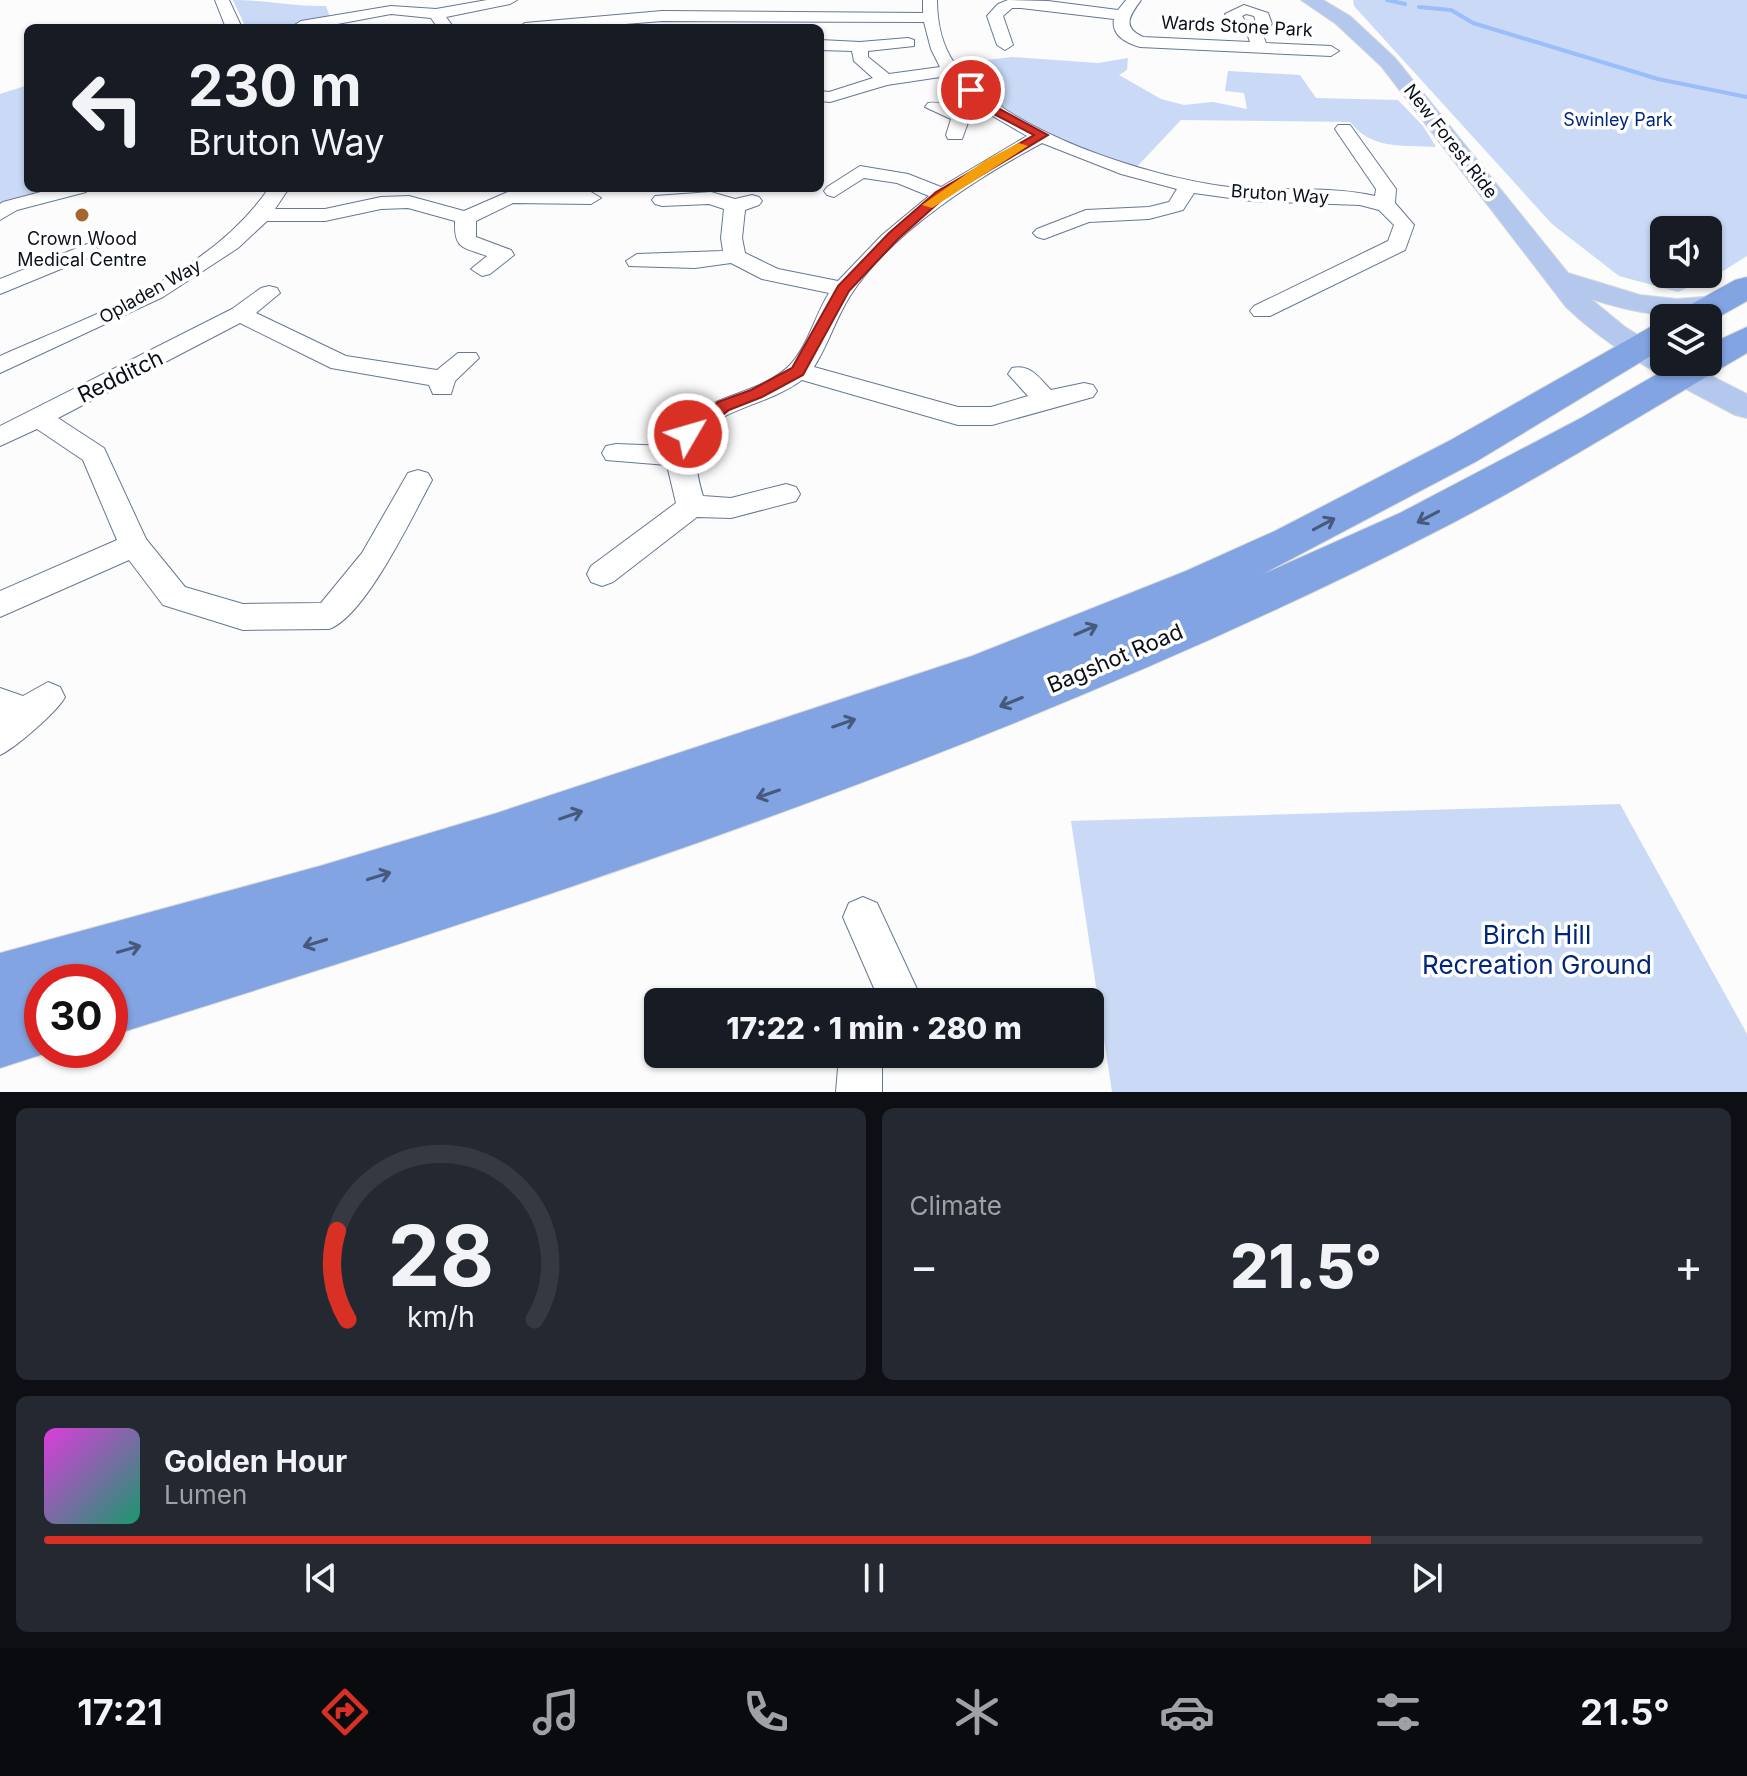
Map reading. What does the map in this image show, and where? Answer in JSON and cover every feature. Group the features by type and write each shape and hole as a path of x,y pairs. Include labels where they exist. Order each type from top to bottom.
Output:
{"highway":[{"name":"Bagshot Road","path":"1722,309 1747,287"},
{"name":"Bagshot Road","path":"1722,340 1747,338"},
{"name":"Bagshot Road","path":"497,863 986,672 1202,583 1650,360"},
{"name":"Bagshot Road","path":"497,863 777,791 1102,665 1415,524 1595,427 1650,375"},
{"path":"0,984 290,903 497,863"},
{"path":"128,998 497,863"},
{"path":"0,1036 24,1029"}],"main road":[{"name":"New Forest Ride","path":"1310,0 1337,10 1388,62 1561,275 1576,301 1596,322 1650,336"},
{"path":"1561,275 1601,293 1650,306"},
{"path":"1722,367 1747,382"},
{"path":"1715,376 1747,407"}],"street":[{"path":"222,0 232,24"},
{"path":"312,24 391,10 436,14 510,0"},
{"path":"625,18 630,0"},
{"path":"847,0 824,44 860,47 908,43"},
{"path":"1005,45 995,16 1010,2 1042,3 1120,15 1134,0"},
{"path":"566,24 625,18 836,21 929,9"},
{"name":"Bruton Way","path":"929,9 937,43 951,71 990,108 1042,135 1122,168 1189,186 1263,196 1347,198 1385,205"},
{"path":"436,14 443,24"},
{"name":"Wards Stone Park","path":"1120,15 1120,25 1136,49 1259,47 1333,52"},
{"path":"1254,30 1259,47"},
{"path":"860,47 860,58 885,80"},
{"path":"824,116 825,96 885,80 951,71"},
{"path":"934,107 961,117 990,108"},
{"path":"955,135 961,117"},
{"path":"691,506 679,456 688,434 723,406 756,394 798,371 843,289 894,236 940,194 1042,135"},
{"path":"1262,311 1397,245 1404,225 1385,205 1386,189 1349,136 1328,143"},
{"path":"834,191 860,172 901,178 940,194"},
{"path":"1044,233 1086,216 1149,213 1176,206 1189,186"},
{"path":"0,214 10,206 64,192"},
{"name":"Opladen Way","path":"0,365 167,285 221,251 261,215 276,192"},
{"path":"261,215 325,215 375,196 466,218 510,197 591,198"},
{"path":"662,200 711,198 744,204 732,241 736,256 756,270 843,289"},
{"path":"466,218 465,240 503,255 482,269"},
{"path":"0,287 87,250"},
{"path":"637,261 695,261 736,256"},
{"name":"Redditch","path":"0,437 151,362 240,314 269,293"},
{"path":"240,314 340,363 442,383 467,358"},
{"path":"798,371 958,416 992,416 1084,391"},
{"path":"1021,374 1046,399"},
{"path":"38,417 94,455 134,545 174,596 243,617 329,616 373,561 418,480"},
{"path":"616,453 679,456"},
{"path":"602,574 691,506 731,508 786,494"},
{"path":"0,605 134,545"},
{"path":"0,739 25,704"},
{"path":"863,917 896,988"},
{"path":"859,1092 860,1068"}],"green space":[{"path":"233,0 326,6 330,17 310,24 244,24"},
{"name":"Swinley Park","path":"1353,0 1747,0 1747,256 1722,272 1722,216 1650,216 1650,284 1619,276 1552,224 1354,6"},
{"path":"1011,57 1098,63 1128,58 1127,70 1119,75 1161,99 1184,105 1213,102 1247,109 1244,93 1225,91 1228,71 1300,75 1316,98 1398,100 1423,126 1436,147 1378,142 1350,122 1181,120 1133,171 990,108 946,65"},
{"path":"24,86 24,192 42,192 0,203 0,94"},
{"name":"Swinley Park","path":"1663,288 1687,288 1678,292"},
{"name":"Birch Hill Recreation Ground","path":"1620,804 1747,1034 1747,1092 1112,1092 1104,1039 1104,988 1096,988 1071,821"}],"waterway":[{"path":"1387,0 1405,4"},
{"path":"1419,7 1451,10 1473,23 1658,79 1747,97"}],"slow traffic":[{"path":"928,205 940,194 1023,146"}],"place":[{"name":"Crown Wood Medical Centre","path":"82,215"}],"route":[{"path":"688,434 723,406 756,394 798,371 843,289 894,236 940,194 1042,135 990,108 971,90"}]}
